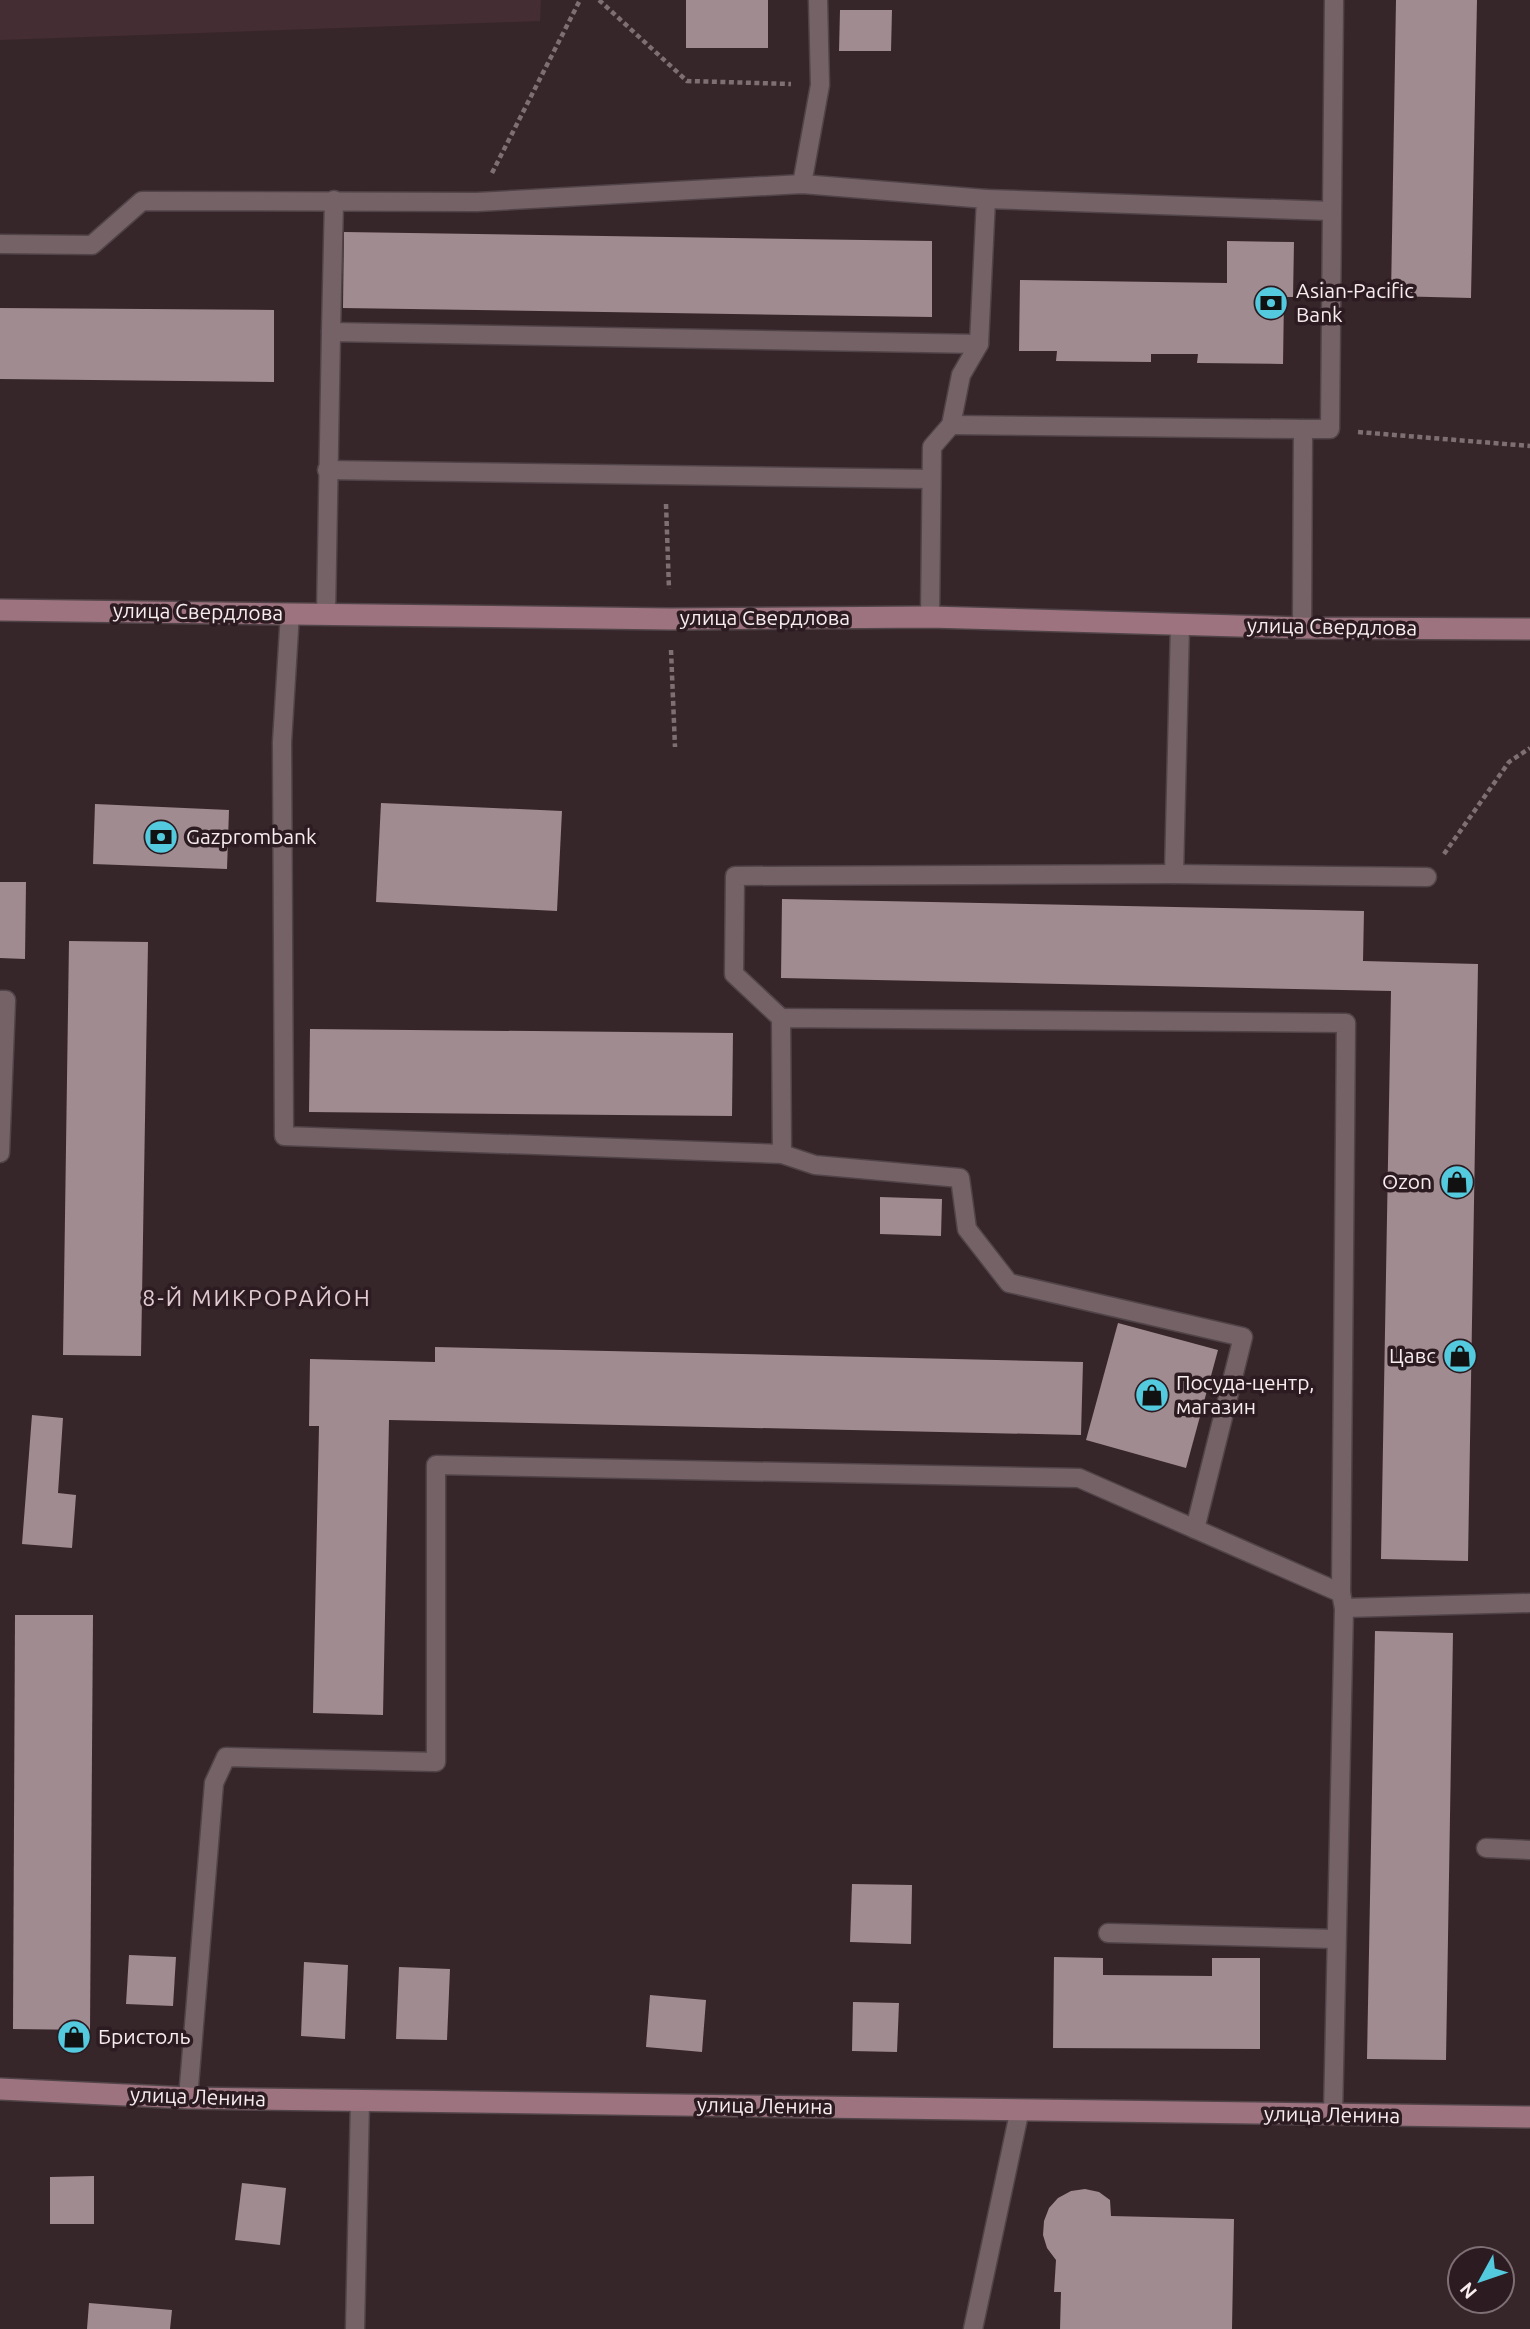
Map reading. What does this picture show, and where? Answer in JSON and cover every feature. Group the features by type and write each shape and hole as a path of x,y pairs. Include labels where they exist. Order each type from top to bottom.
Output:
{"main road":[{"name":"улица Свердлова","path":"0,610 670,619 930,617 1303,628 1530,629"},
{"name":"улица Ленина","path":"0,2088 188,2098 1530,2117"}],"lane":[{"path":"802,184 820,85 818,0"},
{"path":"951,425 1330,429 1334,0"},
{"path":"0,244 92,245 142,201 477,202 802,184 986,199 1331,211"},
{"path":"930,617 932,447 951,425 961,375 979,344 986,199"},
{"path":"326,614 334,201"},
{"path":"331,332 979,344"},
{"path":"1303,429 1303,628"},
{"path":"327,470 931,479"},
{"path":"290,613 282,742 284,1136 782,1154 815,1166 960,1178 967,1229 1009,1283 1243,1337 1195,1529"},
{"path":"1174,874 1180,625"},
{"path":"1333,2115 1342,1600 1346,1023 781,1018 734,974 735,876 1174,874 1427,877"},
{"path":"0,999 6,1000 0,1153"},
{"path":"781,1018 782,1154"},
{"path":"188,2098 214,1783 226,1757 436,1762 436,1465 1079,1478 1195,1529 1342,1600 1530,1603"},
{"path":"1486,1848 1530,1850"},
{"path":"1108,1933 1336,1939"},
{"path":"355,2329 360,2101"},
{"path":"973,2329 1020,2109"}],"path":[{"path":"477,202 580,0"},
{"path":"600,0 687,82 820,85"},
{"path":"1330,429 1530,446"},
{"path":"1427,877 1509,762 1530,748"}],"shaded area":[{"path":"0,0 541,0 540,21 0,40"}],"building":[{"path":"686,0 768,0 768,48 686,48"},
{"path":"1396,0 1477,0 1471,298 1391,296"},
{"path":"840,10 892,10 891,51 839,51"},
{"path":"344,232 932,241 932,317 343,308"},
{"path":"1227,241 1294,242 1293,297 1284,297 1283,364 1197,363 1198,354 1151,354 1151,362 1056,361 1057,351 1019,351 1020,280 1227,283"},
{"path":"0,308 274,310 274,382 0,379"},
{"path":"381,803 562,811 557,911 376,902"},
{"name":"Gazprombank","path":"95,804 229,810 227,869 93,864"},
{"path":"0,882 26,882 25,959 0,958"},
{"path":"782,899 1364,911 1363,961 1478,964 1468,1561 1381,1559 1391,991 781,978"},
{"path":"69,941 148,942 141,1356 63,1355"},
{"path":"310,1029 733,1033 732,1116 309,1112"},
{"path":"880,1197 942,1199 941,1236 880,1234"},
{"name":"Посуда-центр, магазин","path":"1118,1323 1218,1350 1186,1468 1086,1440"},
{"path":"435,1347 1083,1362 1081,1435 389,1420 383,1715 313,1713 319,1426 309,1426 310,1359 435,1362"},
{"path":"32,1415 63,1418 58,1493 76,1495 72,1548 22,1544"},
{"path":"15,1615 93,1615 90,2030 13,2029"},
{"path":"1375,1631 1453,1633 1446,2060 1367,2059"},
{"path":"852,1884 912,1885 911,1944 850,1942"},
{"path":"129,1955 176,1957 173,2006 126,2004"},
{"path":"1054,1957 1103,1958 1103,1975 1212,1976 1212,1958 1260,1958 1260,2049 1053,2048"},
{"path":"304,1962 348,1965 345,2039 301,2036"},
{"path":"399,1967 450,1969 447,2040 396,2039"},
{"path":"650,1995 706,2000 702,2052 646,2047"},
{"path":"853,2002 899,2003 897,2052 852,2051"},
{"path":"94,2176 94,2224 50,2224 50,2177"},
{"path":"242,2183 286,2188 280,2245 235,2240"},
{"path":"1085,2189 1099,2192 1110,2200 1111,2216 1234,2219 1232,2329 1060,2329 1061,2292 1054,2292 1056,2260 1047,2248 1043,2235 1044,2221 1049,2208 1058,2198 1071,2191"},
{"path":"89,2303 172,2310 170,2329 87,2329"}],"place":[{"name":"Asian-Pacific Bank","path":"1271,303"},
{"name":"Gazprombank","path":"161,837"},
{"name":"Ozon","path":"1457,1182"},
{"name":"Цавс","path":"1460,1356"},
{"name":"Посуда-центр, магазин","path":"1152,1395"},
{"name":"Бристоль","path":"74,2037"}],"district":[{"name":"8-Й МИКРОРАЙОН","path":"257,1298"}]}
